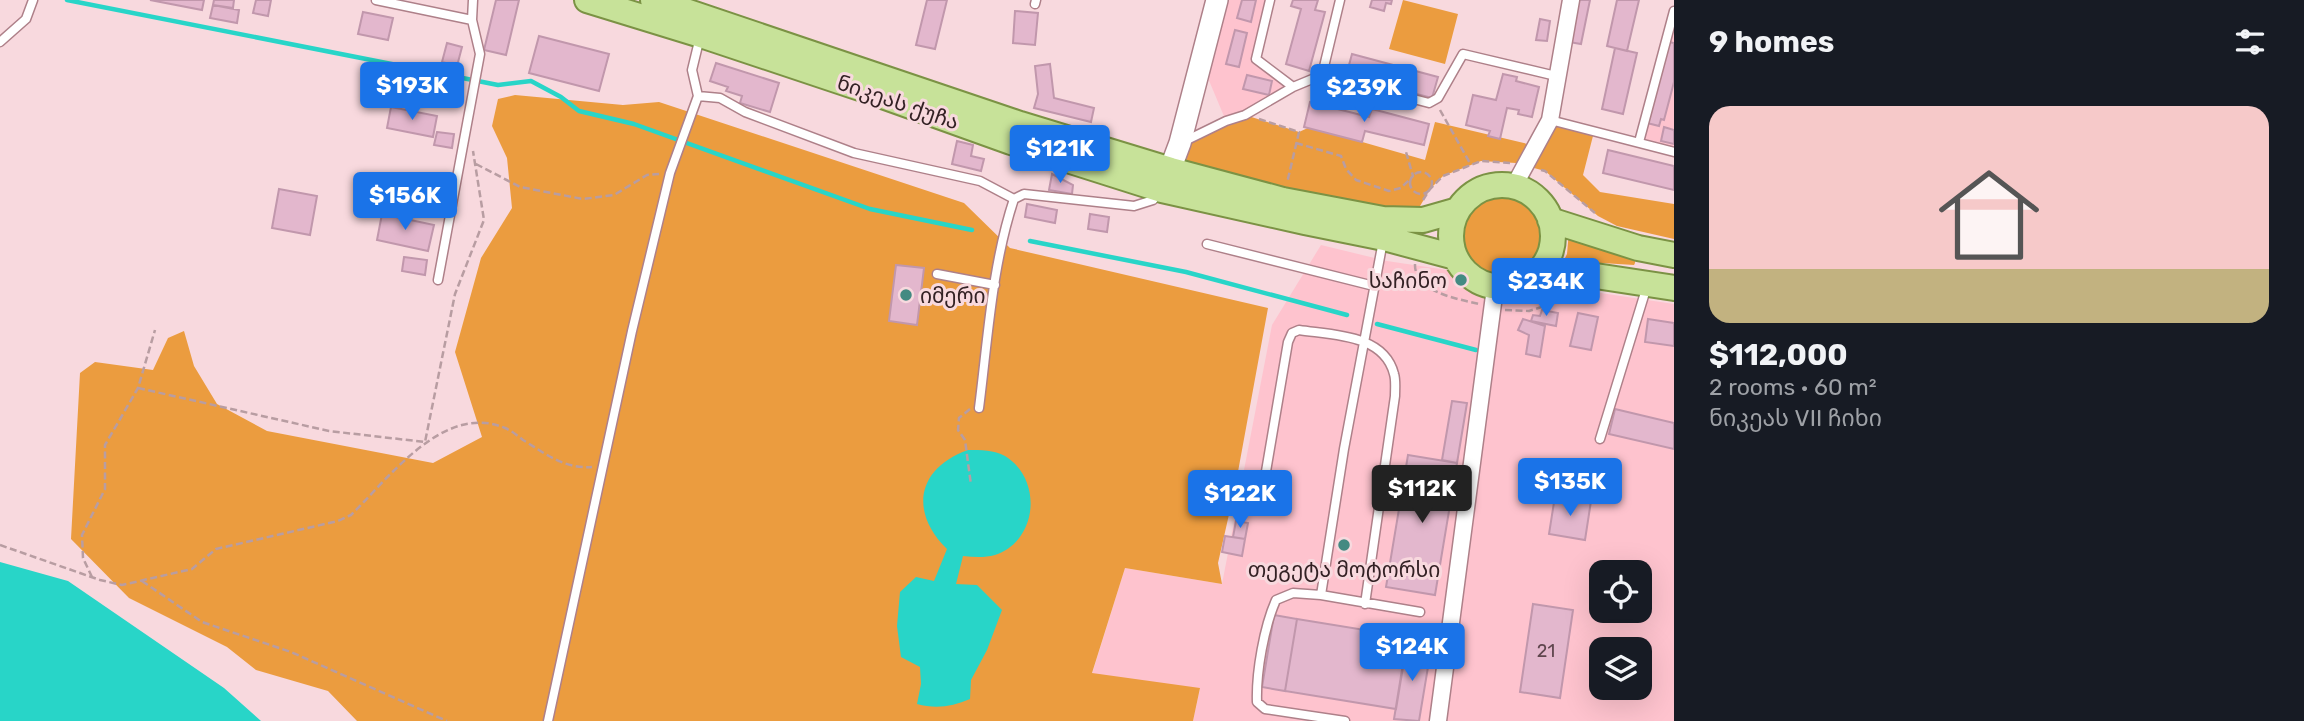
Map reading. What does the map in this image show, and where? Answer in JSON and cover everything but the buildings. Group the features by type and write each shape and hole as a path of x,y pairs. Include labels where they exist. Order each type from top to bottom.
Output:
{"main road":[{"name":"ნიკეას ქუჩა","path":"587,0 701,34 1011,142 1166,180 1305,222 1384,238 1455,257"},
{"name":"ნიკეას ქუჩა","path":"653,0 1020,124 1166,180 1383,219 1416,220 1458,210 1468,198 1482,189 1519,176"},
{"path":"1166,180 1180,144 1217,0"},
{"path":"1458,210 1452,233 1455,257 1464,271 1494,297 1529,280 1542,268 1551,253 1554,235 1541,203 1529,192 1519,176"},
{"path":"1550,220 1638,248 1674,255"},
{"path":"1542,268 1674,288"}],"street":[{"path":"1519,176 1550,120 1571,0"},
{"path":"1438,721 1494,297"}],"lane":[{"path":"0,42 26,19 33,0"},
{"path":"376,0 472,20"},
{"path":"438,280 480,54 472,20 473,0"},
{"path":"1270,0 1256,59 1293,88"},
{"path":"1322,75 1340,0"},
{"path":"1639,142 1674,11"},
{"path":"548,721 602,467 670,173 698,96 692,70 701,34"},
{"path":"1180,144 1226,121 1245,115 1322,75 1429,103 1438,98 1463,54 1556,76"},
{"path":"698,96 720,98 745,112 854,153 979,181 1014,199"},
{"path":"1550,120 1674,152"},
{"path":"979,408 995,285 1007,220 1014,199 1024,194 1134,206 1153,200 1166,180"},
{"path":"1321,595 1363,340 1384,238"},
{"path":"1207,244 1374,286"},
{"path":"937,274 995,285"},
{"path":"1600,439 1647,284"},
{"path":"1262,495 1288,342 1292,333 1299,330 1363,340 1386,358 1395,374 1365,604"},
{"path":"1345,721 1265,709 1257,702 1259,673 1270,614 1276,600 1293,593 1321,595 1420,612"}],"path":[{"path":"1434,101 1471,165"},
{"path":"1245,115 1299,132 1283,200"},
{"path":"425,442 455,294 484,220 467,124"},
{"path":"1296,143 1341,156 1346,169 1356,180 1389,191 1401,188 1413,176 1422,172 1429,176 1432,182 1430,189 1416,213 1416,220"},
{"path":"1406,152 1413,176 1410,183 1415,192 1424,193 1443,176 1481,161 1519,176 1545,171 1598,216"},
{"path":"476,164 520,187 583,199 614,195 647,175 670,173"},
{"path":"1415,246 1415,271 1434,291 1494,297 1529,311 1576,296 1588,295"},
{"path":"92,577 83,558 82,535 105,489 105,444 138,388 155,330"},
{"path":"138,388 329,431 425,442"},
{"path":"971,485 965,440 958,430 959,418 972,408 979,408"},
{"path":"0,545 122,585 192,569 216,549 338,521 351,515 425,442 452,428 483,423 505,429 549,457 576,468 602,467"},
{"path":"142,581 202,622 291,652 447,721"}],"shaded area":[{"path":"1223,0 1270,0 1256,59 1293,87 1226,121 1205,71"},
{"path":"1403,0 1458,14 1445,64 1389,49"},
{"path":"1674,11 1674,152 1639,142"},
{"path":"515,95 623,105 659,102 964,203 1010,248 1268,308 1235,488 1218,563 1222,584 1125,568 1092,673 1200,688 1193,721 357,721 328,691 256,670 227,647 129,598 71,539 80,373 95,362 153,370 168,338 184,331 194,366 217,404 267,431 433,463 482,437 455,352 481,258 512,208 507,158 492,126 498,99"},
{"path":"1245,115 1299,132 1310,127 1425,160 1435,122 1536,146 1550,120 1594,132 1583,175 1600,192 1674,204 1674,239 1617,226 1598,216 1545,171 1516,163 1481,161 1443,176 1430,189 1416,213 1171,170 1180,143"},
{"path":"1495,197 1511,197 1525,203 1536,214 1542,228 1542,244 1536,258 1525,269 1511,275 1495,275 1481,269 1470,258 1464,244 1464,228 1470,214 1481,203"},
{"path":"1569,231 1605,251 1635,261 1634,265 1562,264 1567,254"},
{"path":"1321,245 1387,261 1674,304 1674,721 1193,721 1200,689 1092,674 1125,568 1222,584 1272,325"}],"water":[{"path":"968,450 996,453 1005,456 1017,466 1026,479 1030,509 1027,524 1020,537 1009,548 991,556 963,556 956,584 977,585 1002,610 987,650 971,680 970,699 944,706 924,706 917,704 921,684 920,667 901,657 897,626 900,592 916,577 934,581 947,549 927,520 923,506 924,492 929,479 938,468"},
{"path":"0,562 68,581 224,688 261,721 0,721"}],"waterway":[{"path":"67,0 498,85 531,81 561,97 579,111 634,124 870,209 972,230"},
{"path":"1030,241 1186,272 1347,315"},
{"path":"1377,324 1476,350"}],"place":[{"name":"საჩინო","path":"1461,280"},
{"name":"იმერი","path":"906,295"},
{"name":"თეგეტა მოტორსი","path":"1344,545"}]}
